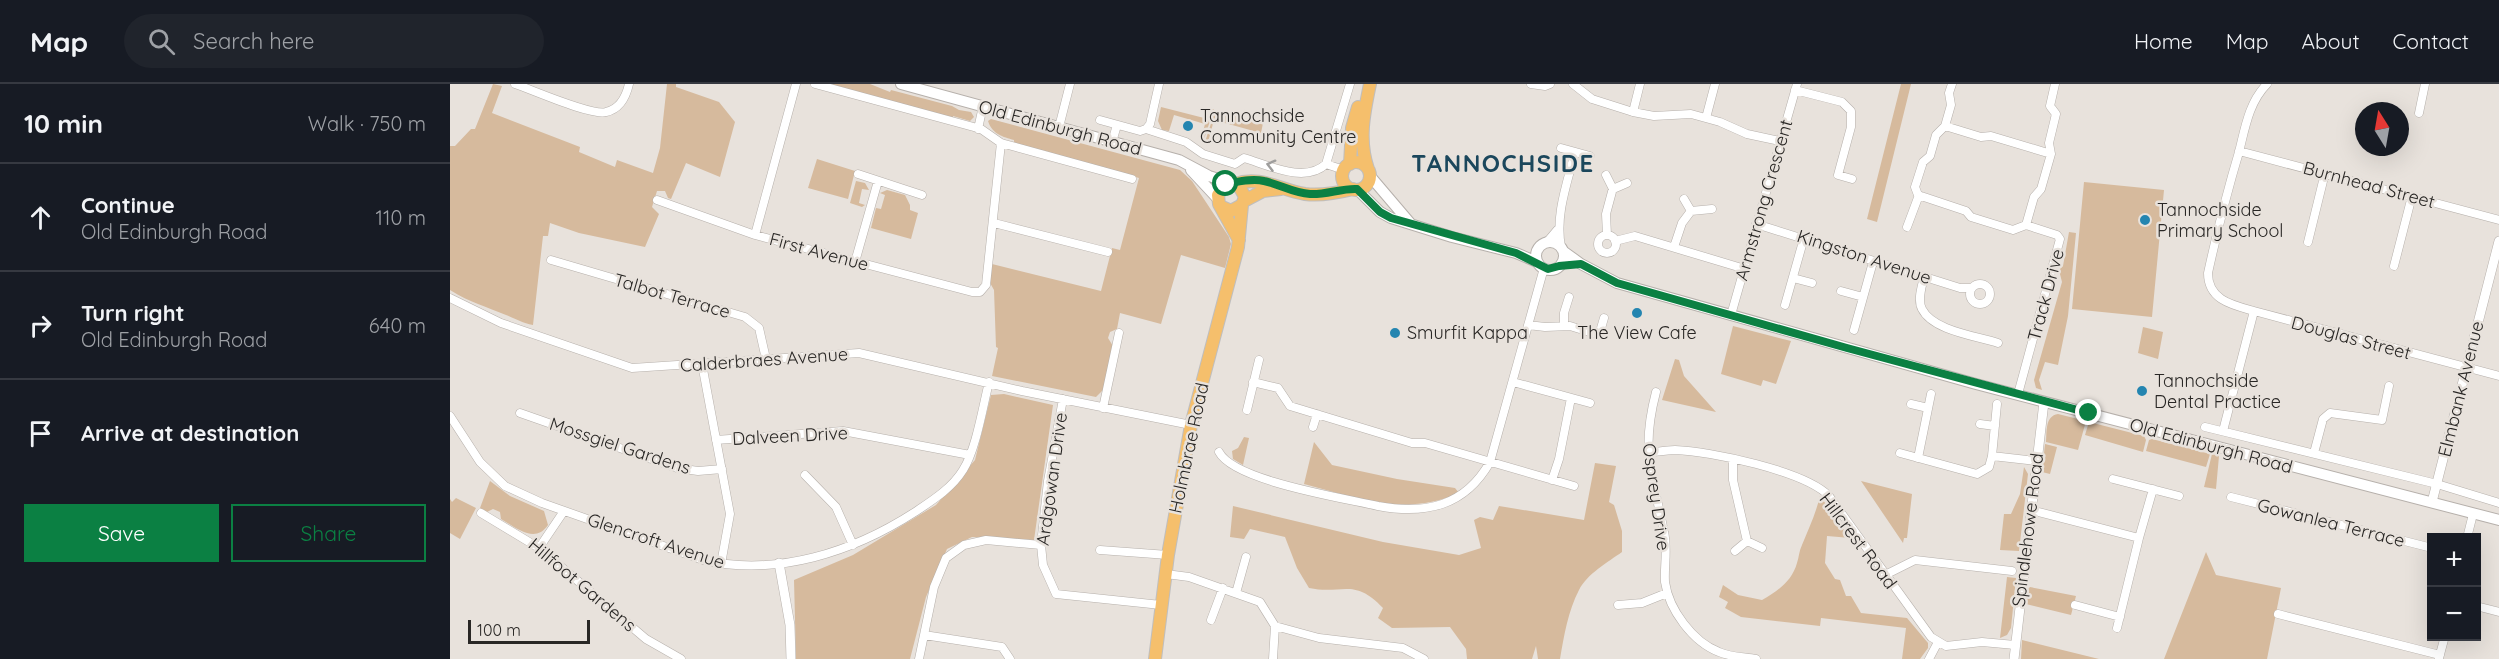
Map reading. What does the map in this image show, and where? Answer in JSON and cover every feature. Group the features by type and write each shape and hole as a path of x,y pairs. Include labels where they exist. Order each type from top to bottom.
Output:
{"main road":[{"name":"Old Edinburgh Road","path":"901,84 1185,163 1209,176 1233,184 1250,180 1265,181 1282,189"},
{"path":"1370,84 1359,106 1352,128 1346,185 1355,189 1380,212 1391,218 1452,237 1516,253 1552,269 1581,264"},
{"path":"1355,189 1365,187 1369,172 1362,143 1362,122 1370,84"},
{"path":"1185,163 1220,203 1231,211 1243,203 1244,192 1233,184 1219,190 1220,203 1239,240"},
{"path":"1317,194 1334,186 1346,170 1362,163 1410,223"},
{"name":"Old Edinburgh Road","path":"1243,203 1263,191 1282,189 1330,194 1355,189"},
{"name":"Holmbrae Road","path":"1155,659 1168,555 1191,425 1239,240 1243,203"},
{"name":"Old Edinburgh Road","path":"1544,244 1554,243 1581,264 1617,283 2044,402 2499,520"},
{"path":"1516,253 1544,244"},
{"path":"1541,265 1537,252 1544,244"},
{"path":"1559,266 1563,259 1562,249"}],"street":[{"path":"515,84 599,113 618,106 629,84"},
{"path":"755,235 796,84"},
{"path":"815,84 978,129 1001,143 1132,179"},
{"path":"1059,127 1070,84"},
{"path":"1146,129 1150,123 1159,84"},
{"path":"1100,120 1140,131 1146,129 1186,142 1203,154 1235,164 1244,158 1303,174 1316,171 1326,164 1350,84"},
{"path":"1531,84 1545,86 1550,84"},
{"path":"1573,84 1592,99 1633,112 1654,116 1683,113 1706,118 1747,134 1780,141"},
{"path":"1633,112 1640,84"},
{"path":"1706,118 1714,84"},
{"path":"1907,227 1914,202 1919,195 1915,187 1923,162 1930,156 1936,135 1945,126 1951,105 1949,93 1952,84"},
{"path":"2026,225 2034,197 2041,189 2051,154 2049,143 2056,114 2050,106 2055,84"},
{"path":"2239,151 2248,115 2261,90 2267,84"},
{"path":"2419,113 2425,84"},
{"path":"1796,87 1842,102 1851,111 1851,127 1838,175 1852,179"},
{"name":"Armstrong Crescent","path":"1731,315 1796,87"},
{"path":"978,129 983,106"},
{"path":"1112,142 1117,125"},
{"path":"1945,126 1981,137 1991,136 2051,154"},
{"path":"1001,143 994,223 1108,252"},
{"path":"1561,148 1590,156"},
{"name":"Burnhead Street","path":"2239,151 2499,220"},
{"name":"Douglas Street","path":"2239,151 2208,273 2210,287 2220,299 2254,311 2499,376"},
{"path":"1562,249 1558,229 1575,152"},
{"path":"1326,164 1346,170"},
{"path":"2308,242 2325,173"},
{"path":"858,174 922,195"},
{"path":"1606,175 1613,188 1606,214 1607,235"},
{"path":"855,262 878,181"},
{"path":"1613,188 1627,183"},
{"name":"Track Drive","path":"1919,195 1966,211 1971,217 2013,230 2026,225 2057,235 2061,241 2018,394"},
{"path":"2394,266 2412,196"},
{"path":"1684,199 1691,211"},
{"name":"First Avenue","path":"657,200 755,235 972,292 984,290 994,223"},
{"path":"1674,247 1682,223 1691,211 1712,209"},
{"name":"Kingston Avenue","path":"1756,224 1960,288 1972,288"},
{"path":"1544,244 1558,229"},
{"path":"1607,235 1599,241 1599,248 1603,252 1613,251 1616,241"},
{"path":"1607,235 1616,241 1635,236 1745,269"},
{"path":"1785,305 1804,238"},
{"name":"Elmbank Avenue","path":"2432,502 2499,241"},
{"name":"Talbot Terrace","path":"550,260 745,317 759,328 766,359"},
{"path":"1854,330 1873,261"},
{"path":"1219,452 1225,461 1262,479 1392,509 1430,508 1453,501 1475,483 1490,462 1528,325 1541,265"},
{"path":"1924,277 1921,308 1929,318 1939,326 1998,343"},
{"path":"1793,278 1812,283"},
{"path":"1841,291 1863,297"},
{"path":"1564,326 1564,313 1569,297"},
{"name":"Calderbraes Avenue","path":"450,298 501,323 632,368 859,353 1103,408 1191,425"},
{"path":"2223,431 2254,311"},
{"path":"1528,325 1564,326 1599,335 1604,318"},
{"path":"1103,408 1119,333"},
{"path":"1247,410 1259,360"},
{"path":"702,364 730,514 721,564"},
{"name":"Glencroft Avenue","path":"450,416 490,474 518,493 702,560 747,566 779,563 830,553 883,532 927,504 963,470 970,455 989,382"},
{"path":"1253,382 1278,388 1290,406 1412,443 1425,443 1574,486"},
{"path":"1512,382 1590,403"},
{"path":"2314,453 2323,419 2330,412 2382,420 2389,386"},
{"name":"Osprey Drive","path":"1656,392 1650,415 1647,453 1665,532 1667,593 1678,616 1705,644 1724,654 1756,659"},
{"path":"1918,458 1932,394"},
{"path":"1552,480 1559,459 1571,398"},
{"name":"Ardgowan Drive","path":"1063,399 1048,481 1041,545 1042,565 1056,594 1161,604"},
{"name":"Spindlehowe Road","path":"2014,659 2044,402"},
{"path":"1911,404 1928,408"},
{"path":"1900,453 1977,474 1989,467 1997,404"},
{"name":"Mossgiel Gardens","path":"520,413 677,468 698,471 722,469"},
{"path":"1313,427 1317,414"},
{"path":"1980,424 1995,426"},
{"name":"Old Edinburgh Road","path":"2205,427 2437,484 2499,503"},
{"name":"Dalveen Drive","path":"716,440 843,431 970,455"},
{"name":"Hillcrest Road","path":"1647,453 1676,450 1774,468 1825,491 1920,625 1938,642"},
{"path":"1992,456 2036,461"},
{"path":"1733,460 1733,480 1747,541"},
{"path":"805,475 836,507 853,545"},
{"path":"2113,479 2179,496"},
{"path":"2117,628 2153,489"},
{"name":"Gowanlea Terrace","path":"2231,497 2427,547"},
{"path":"2031,510 2139,538"},
{"path":"539,548 564,511"},
{"name":"Hillfoot Gardens","path":"481,513 539,548 641,635 681,659"},
{"path":"2468,533 2473,514"},
{"path":"919,659 934,587 946,558 964,545 986,540 1041,545"},
{"path":"1747,541 1762,548"},
{"path":"1735,551 1747,541"},
{"path":"1101,550 1168,555"},
{"path":"1236,593 1246,556"},
{"path":"1885,575 1916,560 2012,571"},
{"path":"779,563 786,595 791,659"},
{"path":"1166,574 1189,577 1260,602 1275,627 1273,659"},
{"path":"1211,620 1223,588"},
{"path":"1618,605 1642,603 1667,593"},
{"path":"2075,605 2120,617"},
{"path":"2481,607 2499,612"},
{"path":"2278,614 2440,657 2444,641"},
{"path":"1275,627 1319,638 1403,648 1424,659"},
{"path":"924,635 1002,647 1010,659"},
{"path":"1929,659 1938,642 1956,646 1982,642 2015,645"}],"shaded area":[{"path":"493,84 502,86 492,113 580,147 579,152 615,167 617,160 653,173 660,148 667,84 676,84 676,87 719,102 735,122 720,177 686,163 671,199 665,191 657,191 652,207 659,214 645,247 579,233 550,223 548,236 543,236 533,325 478,304 450,290 450,146 455,146 471,129 475,129"},
{"path":"829,84 870,84 890,92 891,90 971,112 974,117 970,121 953,116 953,119"},
{"path":"1901,84 1911,84 1877,222 1867,219"},
{"path":"1161,107 1208,119 1211,109 1214,109 1204,139 1201,140 1205,124 1174,115 1169,131 1162,130 1158,121"},
{"path":"1215,111 1263,123 1261,133 1214,120 1208,142 1206,139"},
{"path":"991,119 1180,170 1192,181 1229,237 1231,244 1225,268 1181,255 1161,324 1120,313 1117,329 1110,332 1108,338 1113,346 1104,389 1096,397 992,376 998,348 996,347 994,290 989,281 992,264 1101,291 1112,248 1120,250 1139,178 1014,143 1014,140 992,129 988,121"},
{"path":"817,159 855,171 848,199 808,188"},
{"path":"856,181 865,183 869,190 862,189 859,203 865,205 862,207 850,203"},
{"path":"2084,182 2164,190 2152,317 2072,309"},
{"path":"887,190 905,195 910,210 918,213 911,239 871,228 876,208 881,209 885,195 880,193"},
{"path":"2069,232 2076,233 2068,316 2058,365 2045,362 2039,380 2042,390 2036,388 2034,380 2062,282 2059,270 2063,266"},
{"path":"1733,326 1791,341 1776,384 1763,380 1761,386 1721,374"},
{"path":"2143,327 2163,332 2158,359 2138,353"},
{"path":"1675,359 1679,360 1684,376 1716,412 1662,400"},
{"path":"1004,394 1053,405 1034,540 972,537 947,549 926,597 910,659 796,659 794,580 853,555 936,505 975,460 991,395"},
{"path":"2058,414 2086,421 2078,450 2046,442 2049,421"},
{"path":"2089,422 2144,436 2146,440 2143,452 2085,435"},
{"path":"1244,437 1249,438 1243,465 1233,459 1232,451 1238,448"},
{"path":"2149,440 2210,454 2206,467 2146,451"},
{"path":"1314,442 1332,465 1397,479 1455,488 1459,493 1420,504 1381,503 1304,484"},
{"path":"2045,444 2057,447 2050,474 2042,472"},
{"path":"2212,454 2219,456 2216,489 2204,487"},
{"path":"1595,463 1616,466 1609,502 1614,505 1622,531 1622,552 1592,574 1579,590 1569,615 1560,659 1538,659 1536,646 1532,659 1467,659 1466,649 1450,627 1392,628 1378,618 1383,608 1364,593 1348,589 1309,588 1297,568 1285,537 1250,529 1244,539 1230,537 1233,506 1383,542 1459,555 1481,548 1474,520 1480,517 1493,520 1499,506 1584,520"},
{"path":"2024,467 2028,474 2019,551 2000,550 2004,514 2011,514 2020,494"},
{"path":"490,481 510,496 544,511 548,525 543,531 532,534 519,530 501,519 500,512 493,509 487,512 480,508"},
{"path":"1861,481 1912,494 1907,538 1904,538 1903,543"},
{"path":"1820,496 1851,538 1827,536 1825,563 1835,579 1840,580 1846,596 1851,596 1861,613 1907,618 1928,643 1928,648 1920,659 1902,659 1906,628 1821,618 1820,626 1741,617 1725,608 1728,602 1719,597 1723,585 1738,595 1762,600 1788,580 1795,569"},
{"path":"456,498 476,508 460,539 450,533 450,499 452,502"},
{"path":"2206,552 2216,575 2281,588 2267,659 2164,659"},
{"path":"2007,577 2016,578 2011,628 2007,635 2000,638"},
{"path":"2030,587 2076,596 2071,615 2026,604"},
{"path":"2022,640 2099,659 2021,659"}],"place":[{"name":"Tannochside Community Centre","path":"1188,126"},
{"name":"Tannochside Primary School","path":"2145,220"},
{"name":"The View Cafe","path":"1637,313"},
{"name":"Smurfit Kappa","path":"1395,333"},
{"name":"Tannochside Dental Practice","path":"2142,391"}],"district":[{"name":"TANNOCHSIDE","path":"1503,164"}],"route":[{"path":"1226,184 1250,180 1265,181 1282,189 1309,194 1330,194 1357,189 1380,212 1391,218 1452,237 1516,253 1538,262 1544,268 1552,269 1581,264 1617,283 1976,384 2089,413"}]}
